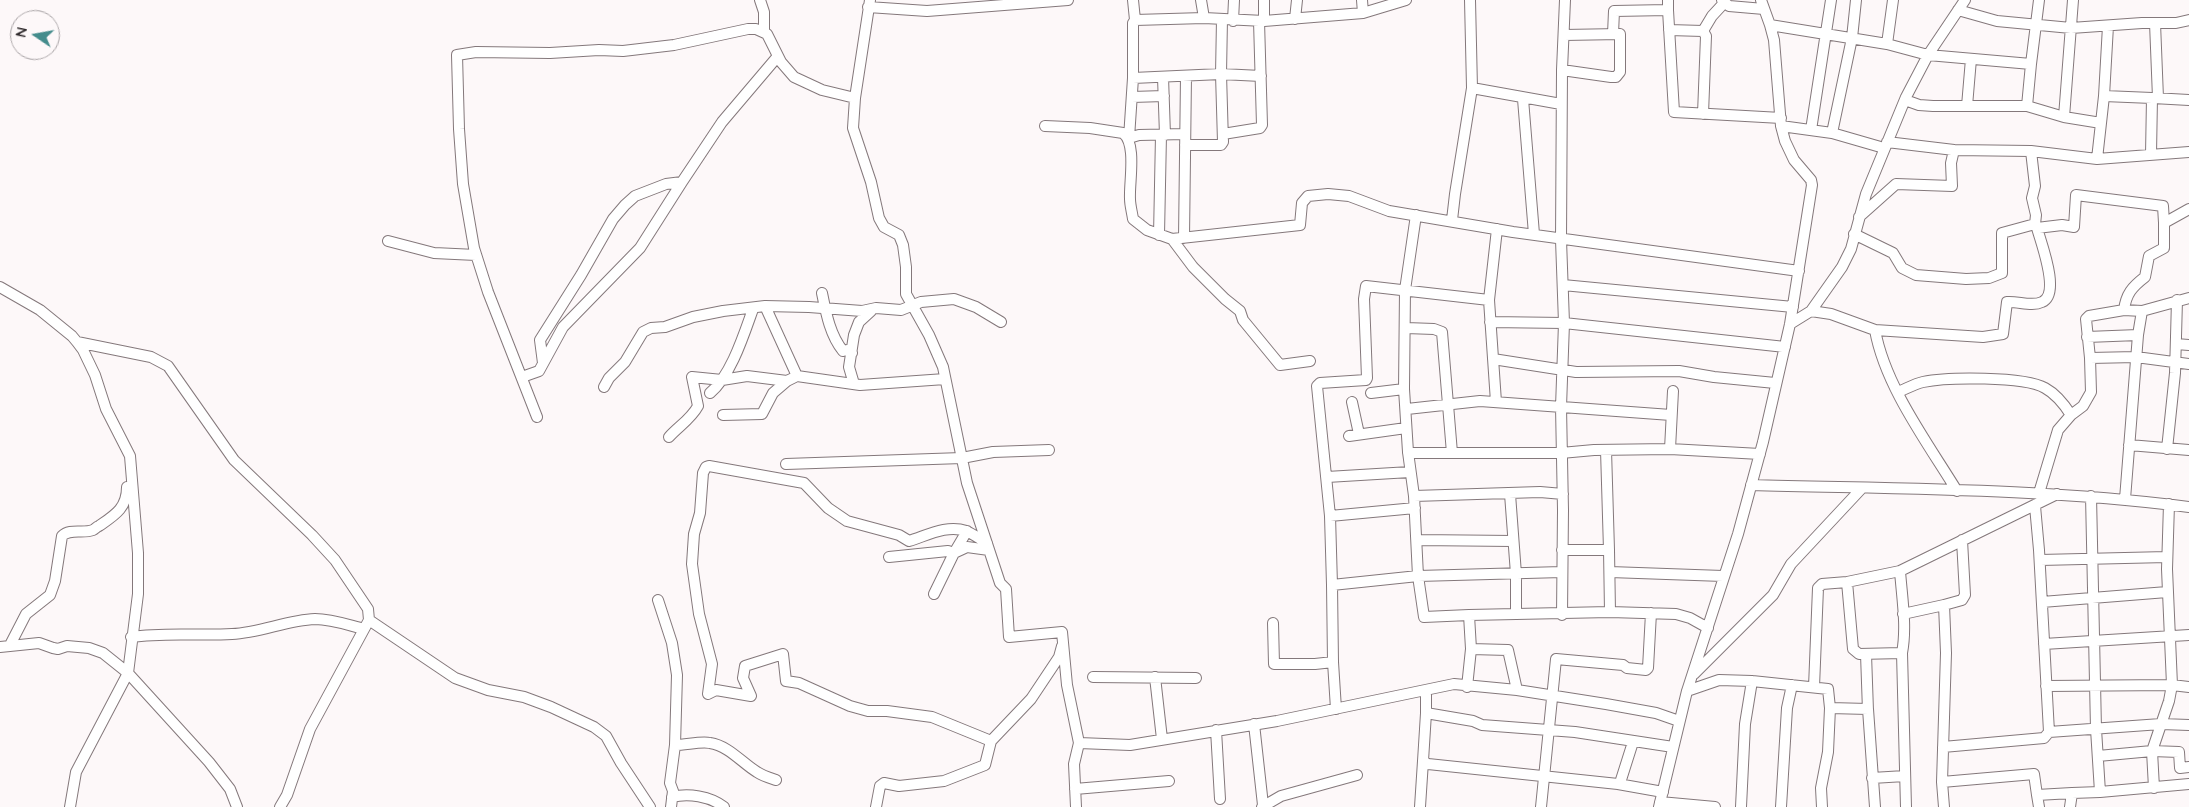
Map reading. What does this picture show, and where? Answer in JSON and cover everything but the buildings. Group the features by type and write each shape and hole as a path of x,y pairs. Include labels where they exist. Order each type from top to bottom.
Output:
{"street":[{"path":"760,0 764,12 764,32 778,56 794,77 822,90 855,98"},
{"path":"1068,0 927,11 869,4 855,98 853,128 871,182 879,218 884,227 899,235 903,245 906,294 940,359 946,379 967,483 1000,583 1006,589 1009,637 1062,632 1067,684 1079,743 1074,764 1076,807"},
{"path":"1133,0 1135,20 1133,23 1133,78 1129,138 1131,147 1130,199 1133,218 1147,230 1172,239 1300,224 1302,203 1308,196 1328,194 1349,196 1389,211 1452,220 1561,240 1614,245 1799,271"},
{"path":"1202,0 1204,18"},
{"path":"1233,21 1234,0"},
{"path":"1223,134 1260,128 1263,119 1261,76 1264,0"},
{"path":"1295,19 1297,0"},
{"path":"1362,0 1363,13"},
{"path":"1135,20 1204,18 1262,21 1295,19 1363,13 1406,0"},
{"path":"1452,220 1472,88 1470,0"},
{"path":"1562,615 1563,494 1561,406 1564,323 1561,240 1562,70 1565,0"},
{"path":"1811,130 1827,33 1830,0"},
{"path":"1832,133 1852,38 1856,0"},
{"path":"1887,44 1893,0"},
{"path":"1790,324 1811,311 1842,267 1851,249 1859,217 1905,100 1928,55 1965,0"},
{"path":"2027,106 2034,25 2039,0"},
{"path":"2064,117 2073,0"},
{"path":"1661,801 1687,691 1708,628 1760,454 1790,324 1811,180 1794,160 1785,141 1781,122 1774,40 1762,4 1729,6 1723,2 1703,31"},
{"path":"1613,34 1614,11 1668,5 1674,112 1781,122 1886,145 1954,150 2031,151 2097,159 2189,152"},
{"path":"1958,10 1997,21 2071,28 2176,23 2189,20"},
{"path":"1129,138 1139,135 1163,135 1221,145 1223,134 1222,20"},
{"path":"2151,154 2155,98 2155,23"},
{"path":"1770,25 1887,44 1928,55 2031,64"},
{"path":"2097,159 2104,96 2108,26"},
{"path":"537,417 488,292 476,254 463,184 457,55 476,52 550,54 599,50 623,51 674,46 748,29 764,32"},
{"path":"1669,30 1703,31"},
{"path":"1703,31 1706,36 1703,114"},
{"path":"1562,70 1616,77 1620,72 1620,34 1564,35"},
{"path":"522,378 538,371 568,320 640,248 722,122 778,56"},
{"path":"1967,106 1971,59"},
{"path":"1133,78 1221,74 1261,76"},
{"path":"1184,238 1186,76"},
{"path":"1159,234 1163,77"},
{"path":"1472,88 1523,99 1562,104"},
{"path":"1132,97 1164,96"},
{"path":"2104,96 2189,100"},
{"path":"1523,99 1534,234"},
{"path":"1905,100 1919,105 2027,106 2064,117 2101,123"},
{"path":"1045,126 1090,128 1118,132 1123,133 1129,138"},
{"path":"1859,217 1896,184 1952,186 1950,163 1954,150"},
{"path":"1854,234 1894,253 1902,268 1916,275 1966,279 1989,278 2002,273 2002,233 2035,224 2036,215 2032,198 2035,186 2031,151"},
{"path":"543,363 540,340 581,275 613,218 636,196 666,184 682,182"},
{"path":"1811,311 1831,314 1875,330 1983,338 2003,334 2007,302 2039,304 2048,298 2051,291 2049,273 2037,228 2062,225 2074,226 2076,195 2164,206 2164,248 2149,256 2145,277 2131,288 2127,295 2124,310"},
{"path":"2164,223 2189,209"},
{"path":"1416,215 1405,290 1404,389 1407,409 1408,453 1418,540 1418,576 1424,617 1516,614 1562,615 1610,612 1651,613 1684,615 1708,628"},
{"path":"1496,402 1489,300 1497,229"},
{"path":"1172,239 1193,268 1240,311 1243,320 1280,364 1310,361"},
{"path":"388,241 434,253 476,254"},
{"path":"1336,709 1333,662 1330,516 1322,457 1317,386 1320,383 1366,380 1368,378 1364,299 1366,286 1489,300"},
{"path":"1563,286 1793,307"},
{"path":"0,288 40,310 77,342 95,375 106,408 130,456 138,562 138,594 128,673 76,772 70,807"},
{"path":"822,293 829,325 838,345 843,351 847,350 852,353"},
{"path":"2039,493 2058,430 2071,415 2083,406 2091,392 2090,358 2085,323 2087,317 2124,310 2142,311 2189,298"},
{"path":"604,387 608,378 625,362 643,332 651,328 665,327 709,313 765,306 862,311 872,309 901,310 921,302 954,299 976,307 1001,322"},
{"path":"2167,448 2175,362 2177,300"},
{"path":"765,306 796,376"},
{"path":"710,393 730,370 753,309"},
{"path":"854,384 849,367 858,322 872,309"},
{"path":"2124,499 2138,335 2142,311"},
{"path":"1490,322 1564,323 1785,347"},
{"path":"1406,328 1434,329 1442,332 1452,453"},
{"path":"1875,330 1879,351 1898,392 1957,491"},
{"path":"2087,337 2138,335"},
{"path":"77,342 151,356 168,366 234,460 312,535 335,560 368,610 367,624 310,729 287,794 280,807"},
{"path":"2176,344 2189,345"},
{"path":"2090,358 2136,357 2189,364"},
{"path":"1493,359 1563,370 1610,374 1679,371 1714,377 1775,383"},
{"path":"669,437 693,415 698,406 692,377 722,380 747,376 787,381"},
{"path":"723,415 762,414 773,393 796,376 854,384 901,383 946,379"},
{"path":"1898,392 1923,382 1977,378 2012,380 2043,387 2060,399 2071,415"},
{"path":"1371,393 1404,389"},
{"path":"1670,449 1673,391"},
{"path":"1407,409 1480,401 1671,415"},
{"path":"1352,402 1354,435 1406,428"},
{"path":"2129,445 2189,450"},
{"path":"1408,453 1561,453 1670,449 1760,454"},
{"path":"786,464 962,458 993,452 1049,450"},
{"path":"1606,450 1610,612"},
{"path":"988,546 967,531 954,529 936,532 908,541 900,536 847,521 828,508 804,483 709,466 706,467 703,473 700,513 694,534 692,564 699,614 712,664 708,694 716,690 752,696 743,678 745,666 783,654 786,681 799,683 850,706 868,711 887,711 932,718 991,740"},
{"path":"1326,477 1410,472"},
{"path":"1751,485 2039,493 2124,499 2189,507"},
{"path":"5,646 26,614 50,595 55,581 62,536 70,532 93,530 109,520 120,510 126,500 127,487"},
{"path":"1692,677 1773,595 1791,564 1862,488"},
{"path":"1510,494 1516,574 1516,614"},
{"path":"1414,496 1563,494"},
{"path":"1814,687 1818,588 1822,584 1847,582 1900,571 2058,494"},
{"path":"2091,496 2096,729 2100,792"},
{"path":"2154,788 2152,751 2169,701 2172,685 2167,557 2169,504"},
{"path":"1943,747 2044,738 2049,732 2040,560 2035,506"},
{"path":"1330,516 1415,508"},
{"path":"934,594 967,531"},
{"path":"1418,540 1513,541"},
{"path":"1903,614 1962,600 1965,595 1962,540"},
{"path":"889,557 948,551 954,553 968,547 988,546"},
{"path":"1562,550 1609,550"},
{"path":"2040,560 2167,557"},
{"path":"1900,571 1904,644 1902,653 1906,807"},
{"path":"1332,584 1418,576 1562,572"},
{"path":"1610,572 1723,576"},
{"path":"1847,582 1853,649 1859,654 1902,653"},
{"path":"2042,602 2168,592"},
{"path":"658,600 672,643 677,675 675,745 670,778 671,802 685,795 693,795 718,803 724,807"},
{"path":"1944,604 1946,653 1942,782 1944,807"},
{"path":"1541,807 1548,730 1554,696 1556,659 1623,665 1627,668 1646,670 1648,668 1651,613"},
{"path":"1468,687 1471,649 1469,615"},
{"path":"132,638 159,633 198,635 244,633 316,619 367,624 455,678 488,690 524,697 552,707 594,727 606,736 650,807"},
{"path":"1273,623 1274,664 1333,662"},
{"path":"2044,644 2189,635"},
{"path":"876,807 880,786 884,783 899,786 944,781 985,765 991,740 1032,699 1059,657 1064,639"},
{"path":"5,646 39,643 58,649 67,646 89,648 103,653 128,673 209,762 230,789 237,807"},
{"path":"1471,649 1508,650 1517,690"},
{"path":"1866,654 1875,807"},
{"path":"1093,676 1196,678"},
{"path":"1155,677 1162,739"},
{"path":"1687,691 1719,680 1828,689 1830,708 1828,752 1821,788 1822,807"},
{"path":"1741,807 1745,724 1752,682"},
{"path":"1079,743 1130,745 1336,709 1454,684 1468,687 1517,690 1554,696 1656,713 1679,721"},
{"path":"1781,807 1787,708 1792,685"},
{"path":"2046,686 2172,685 2189,687"},
{"path":"1420,807 1426,690"},
{"path":"1830,708 1868,709 1868,711"},
{"path":"1426,713 1473,721 1482,725 1576,732 1673,747"},
{"path":"1254,724 1263,806 1281,796 1357,775"},
{"path":"2049,732 2161,724 2189,725"},
{"path":"1216,730 1220,799"},
{"path":"675,745 692,745 701,742 716,744 738,757 758,773 776,780"},
{"path":"1618,784 1620,783 1633,742"},
{"path":"2098,756 2152,751 2179,752 2180,768 2189,767"},
{"path":"1423,762 1618,784 1661,801 1715,807"},
{"path":"1942,782 2034,774 2039,807"},
{"path":"1872,778 1905,776"},
{"path":"1075,789 1169,781"},
{"path":"2037,795 2100,792 2189,784"},
{"path":"2070,807 2072,793"}]}
